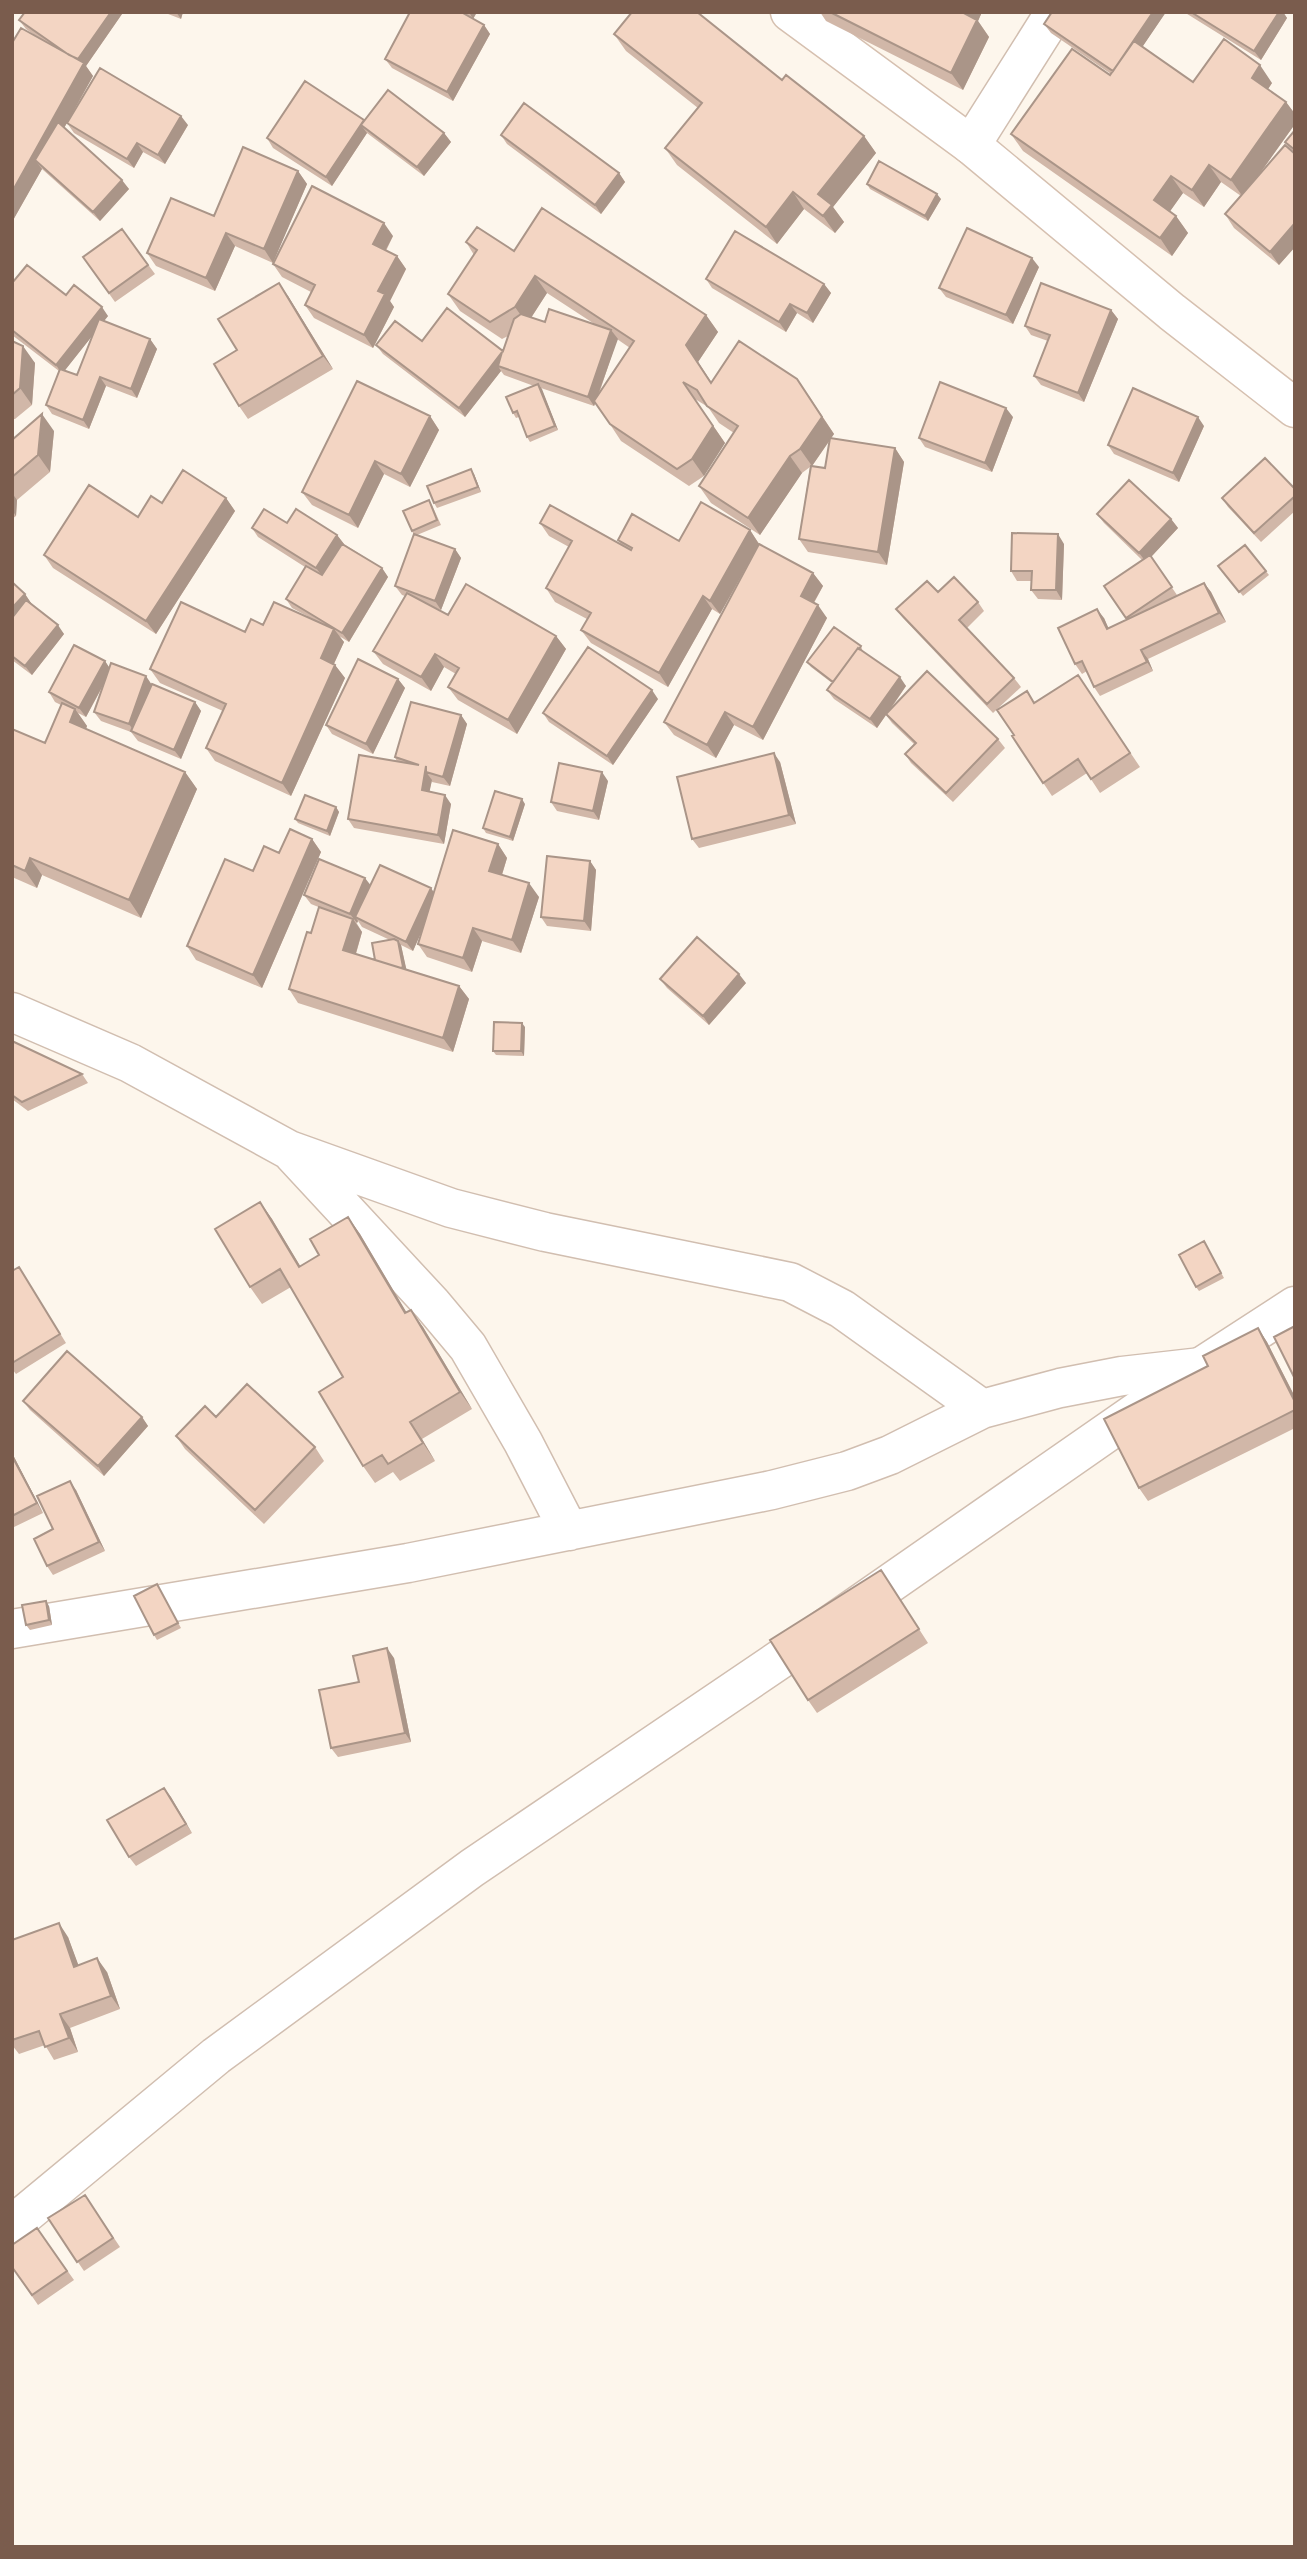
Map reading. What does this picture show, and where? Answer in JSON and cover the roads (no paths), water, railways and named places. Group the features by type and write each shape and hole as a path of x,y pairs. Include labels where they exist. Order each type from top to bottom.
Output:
{"street":[{"path":"790,12 971,145 1172,312 1295,408"},
{"path":"971,145 1055,12"},
{"path":"12,1012 130,1063 289,1150 451,1208 545,1232 790,1282 842,1309 982,1409"},
{"path":"289,1150 432,1304 468,1347 523,1442 569,1531"},
{"path":"12,2225 216,2056 472,1868 824,1629 1201,1367 1295,1306"},
{"path":"12,1629 408,1563 772,1490 848,1471 890,1455 982,1409 1072,1385 1201,1367"}]}
